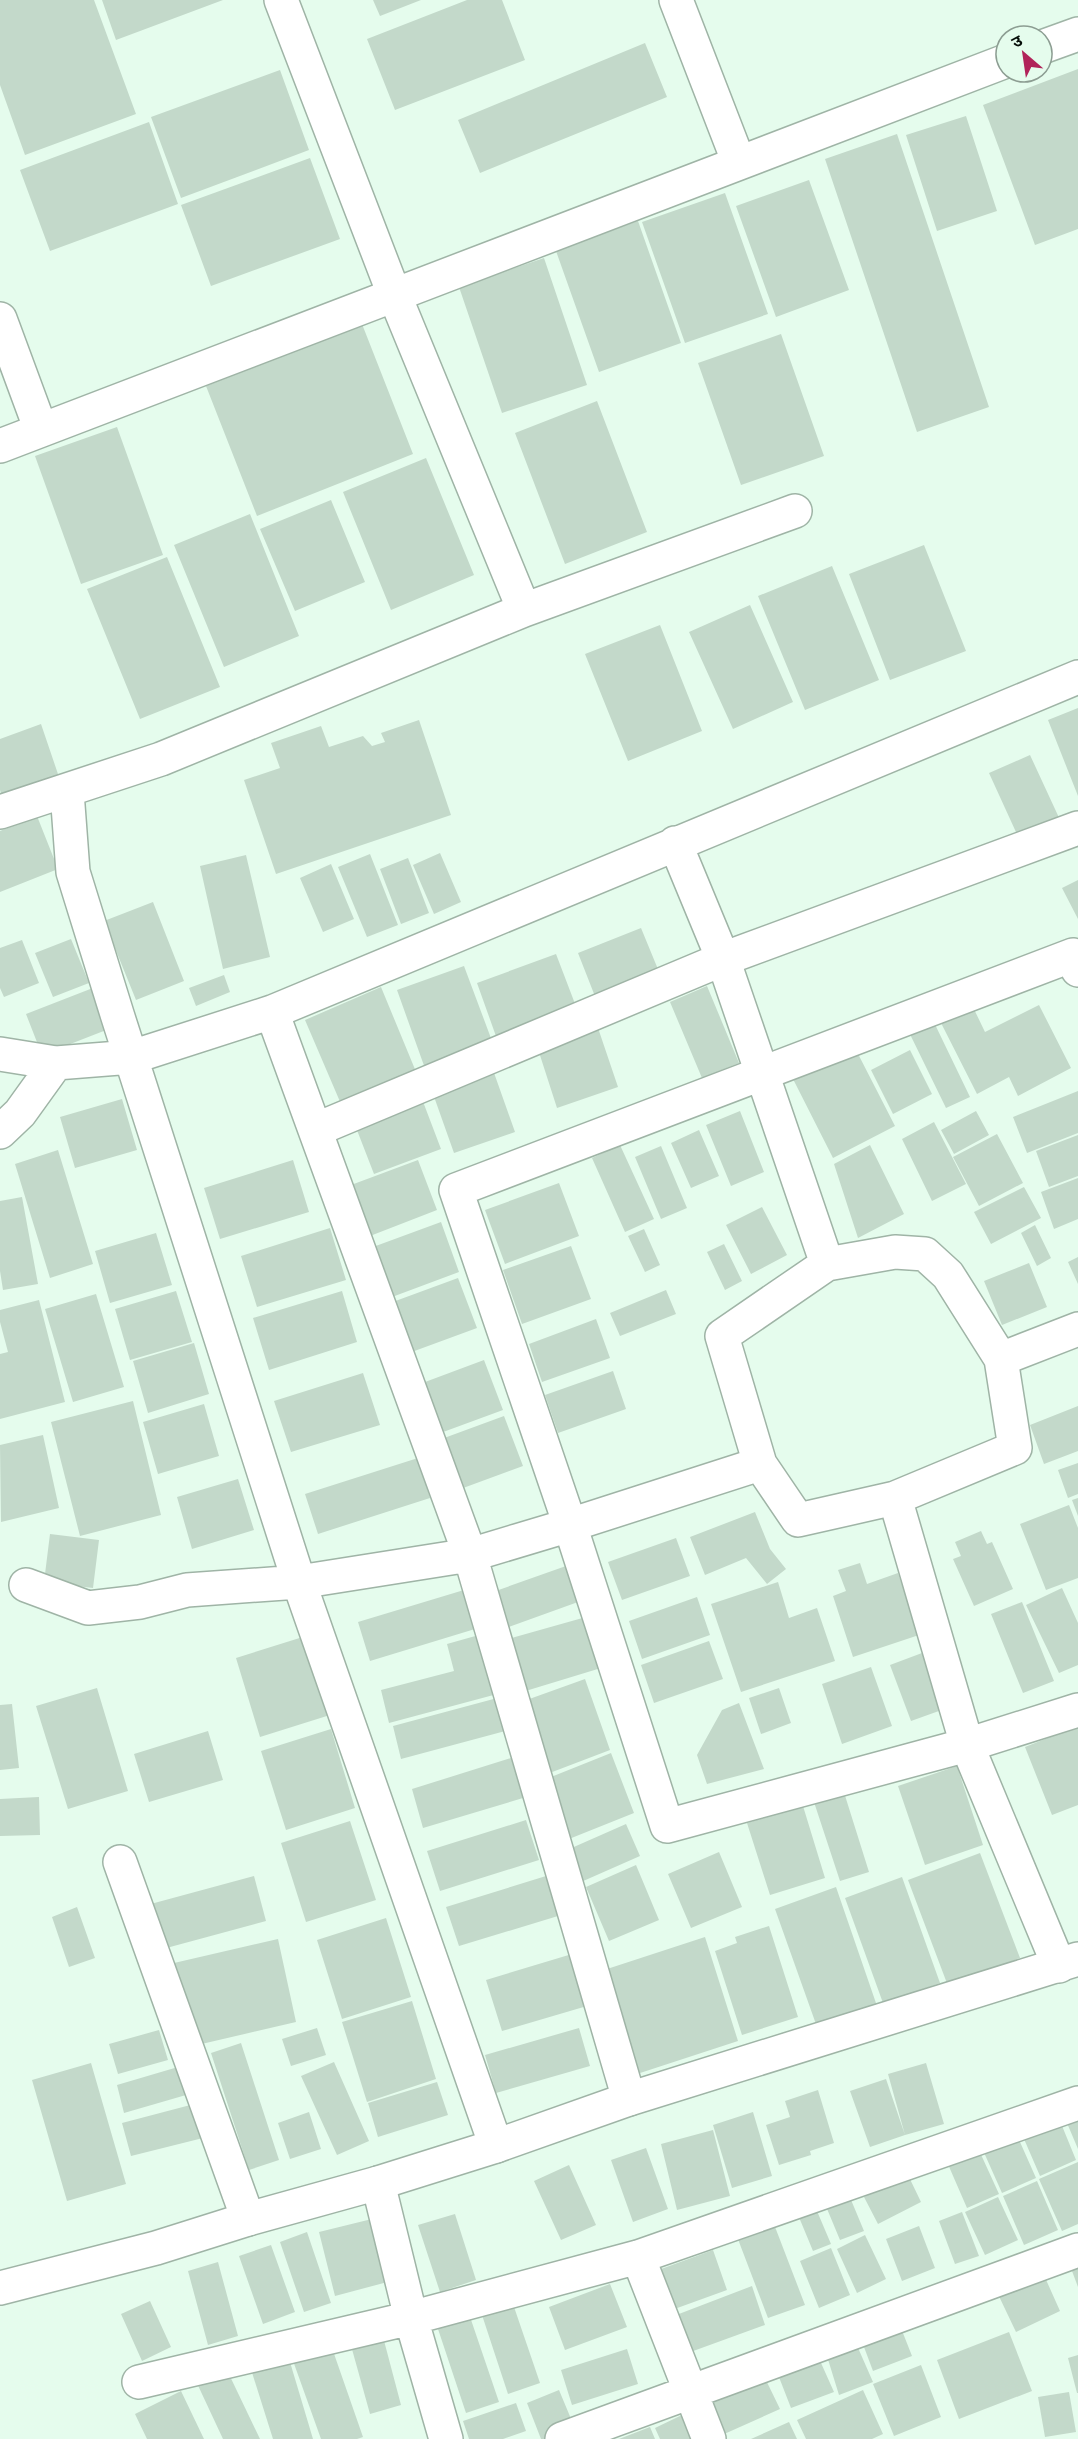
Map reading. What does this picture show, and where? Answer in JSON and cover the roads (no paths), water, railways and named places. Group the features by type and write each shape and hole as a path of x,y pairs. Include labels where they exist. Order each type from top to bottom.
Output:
{"street":[{"path":"281,0 394,294 524,610"},
{"path":"676,0 739,163"},
{"path":"1054,43 1078,34"},
{"path":"0,446 994,66"},
{"path":"0,319 41,430"},
{"path":"0,812 161,759 524,610 795,511"},
{"path":"0,1054 56,1063 132,1057 272,1012 1078,677"},
{"path":"66,792 73,872 299,1582 496,2146"},
{"path":"315,1130 723,959 1078,828"},
{"path":"675,843 723,959 827,1264"},
{"path":"1078,970 1073,955 456,1190 570,1525 667,1826 967,1745 1078,1710"},
{"path":"272,1012 470,1555 629,2099"},
{"path":"0,1132 20,1113 56,1063"},
{"path":"895,1252 925,1254 948,1275 1001,1359 1016,1448 895,1498 798,1520 760,1464 722,1336 827,1264 895,1252"},
{"path":"1001,1359 1078,1329"},
{"path":"26,1585 88,1608 141,1602 187,1590 299,1582 470,1555 760,1464"},
{"path":"1,2288 156,2248 378,2183 496,2146 629,2099 1069,1963 967,1745 895,1498"},
{"path":"120,1862 249,2219"},
{"path":"139,2382 411,2318 638,2258 1078,2103"},
{"path":"378,2183 411,2318 444,2438"},
{"path":"562,2439 1078,2250"},
{"path":"638,2258 710,2439"}]}
